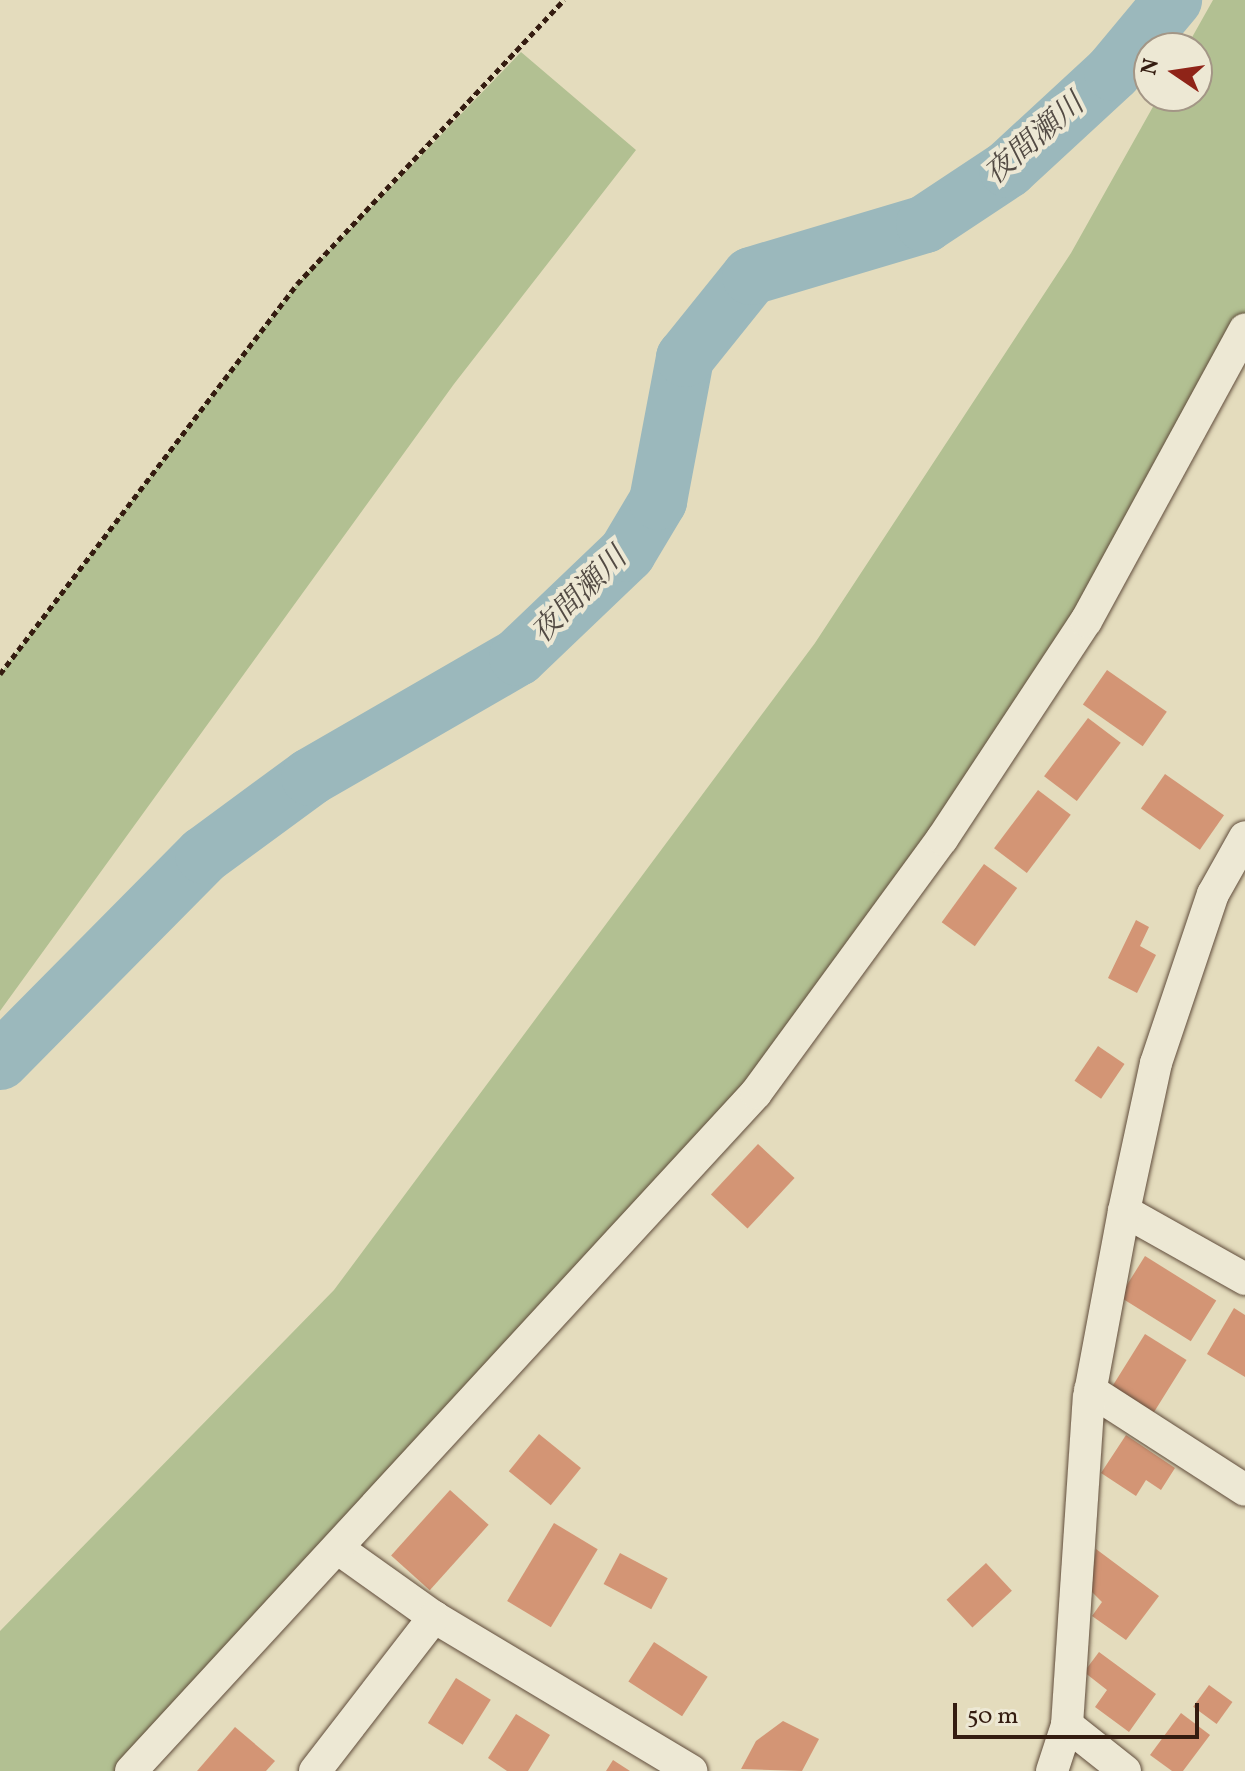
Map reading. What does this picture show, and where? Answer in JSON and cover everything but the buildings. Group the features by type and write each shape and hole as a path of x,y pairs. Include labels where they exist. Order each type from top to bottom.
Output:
{"street":[{"path":"131,1771 340,1550 756,1093 942,839 1086,621 1245,329"},
{"path":"1052,1771 1067,1725 1090,1390 1124,1211 1156,1063 1213,894 1245,837"},
{"path":"1124,1211 1245,1279"},
{"path":"1090,1390 1245,1490"},
{"path":"340,1550 434,1617 691,1771"},
{"path":"315,1771 434,1617"},
{"path":"1067,1725 1125,1771"}],"path":[{"path":"0,674 297,284 564,0"}],"green space":[{"path":"1213,0 1245,0 1245,329 1086,621 756,1093 118,1771 0,1771 0,1631 334,1290 815,643 1071,253 1150,112 1213,112 1213,32 1195,32"},
{"path":"521,52 636,150 454,384 0,1011 0,674 297,284"}],"waterway":[{"name":"夜間瀬川","path":"0,1061 204,855 310,777 518,657 627,553 658,501 685,358 751,276 925,224 1008,169 1113,72 1173,0"}]}
